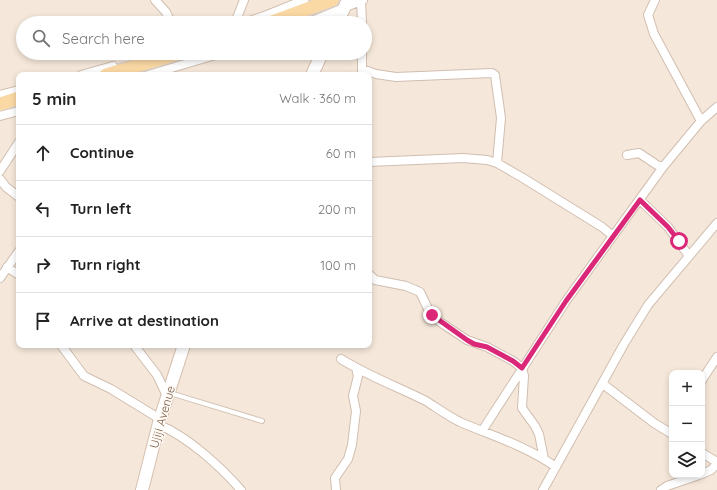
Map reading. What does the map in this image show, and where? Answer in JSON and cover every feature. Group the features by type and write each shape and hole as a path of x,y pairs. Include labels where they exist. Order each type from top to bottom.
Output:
{"main road":[{"path":"288,16 332,0"},
{"path":"340,16 346,4"},
{"path":"116,72 156,60"},
{"path":"313,72 319,60"},
{"path":"2,98 16,98"},
{"name":"Ujiji Avenue","path":"142,490 160,422 183,348"}],"street":[{"path":"156,0 168,16"},
{"path":"238,16 244,0"},
{"path":"264,16 291,2 304,0"},
{"path":"321,16 346,4 362,0 362,16"},
{"path":"654,0 648,13 648,19 654,34 701,121"},
{"path":"92,72 134,60"},
{"path":"158,72 198,60"},
{"path":"362,60 362,72"},
{"path":"372,73 396,77 492,73 496,82 500,118 497,163"},
{"path":"0,86 2,98 16,91"},
{"path":"482,431 566,301 663,167 701,121 717,107"},
{"path":"0,116 16,112"},
{"path":"0,171 16,147"},
{"path":"627,155 639,153 657,165 663,167"},
{"path":"372,162 463,158 487,160 497,163 547,192 602,227 613,236"},
{"path":"0,179 6,187 16,195"},
{"path":"640,200 668,227 689,256"},
{"path":"542,490 603,384 624,344 648,305 717,223"},
{"path":"0,278 16,255"},
{"path":"8,267 16,273"},
{"path":"372,277 375,280 406,286 420,292 430,313 440,322 474,344 487,347 513,361 522,368 524,376 522,408 539,434 544,459"},
{"path":"63,348 84,376 111,389 172,430 202,453 241,490"},
{"path":"136,348 157,375 168,395"},
{"path":"705,375 717,357"},
{"path":"341,359 356,368 426,402 457,420 498,436 544,459 556,467"},
{"path":"336,490 335,478 348,459 352,445 356,420 353,396 358,376 356,368"},
{"path":"603,384 654,423 669,431"},
{"path":"705,455 717,463 711,470 705,473"},
{"path":"661,490 667,486 690,478"}],"lane":[{"path":"168,395 262,421"}],"shaded area":[{"path":"0,0 717,0 717,490 0,490"}],"route":[{"path":"432,315 467,340 474,344 487,347 513,361 522,368 566,301 640,200 668,227 679,241"}]}
